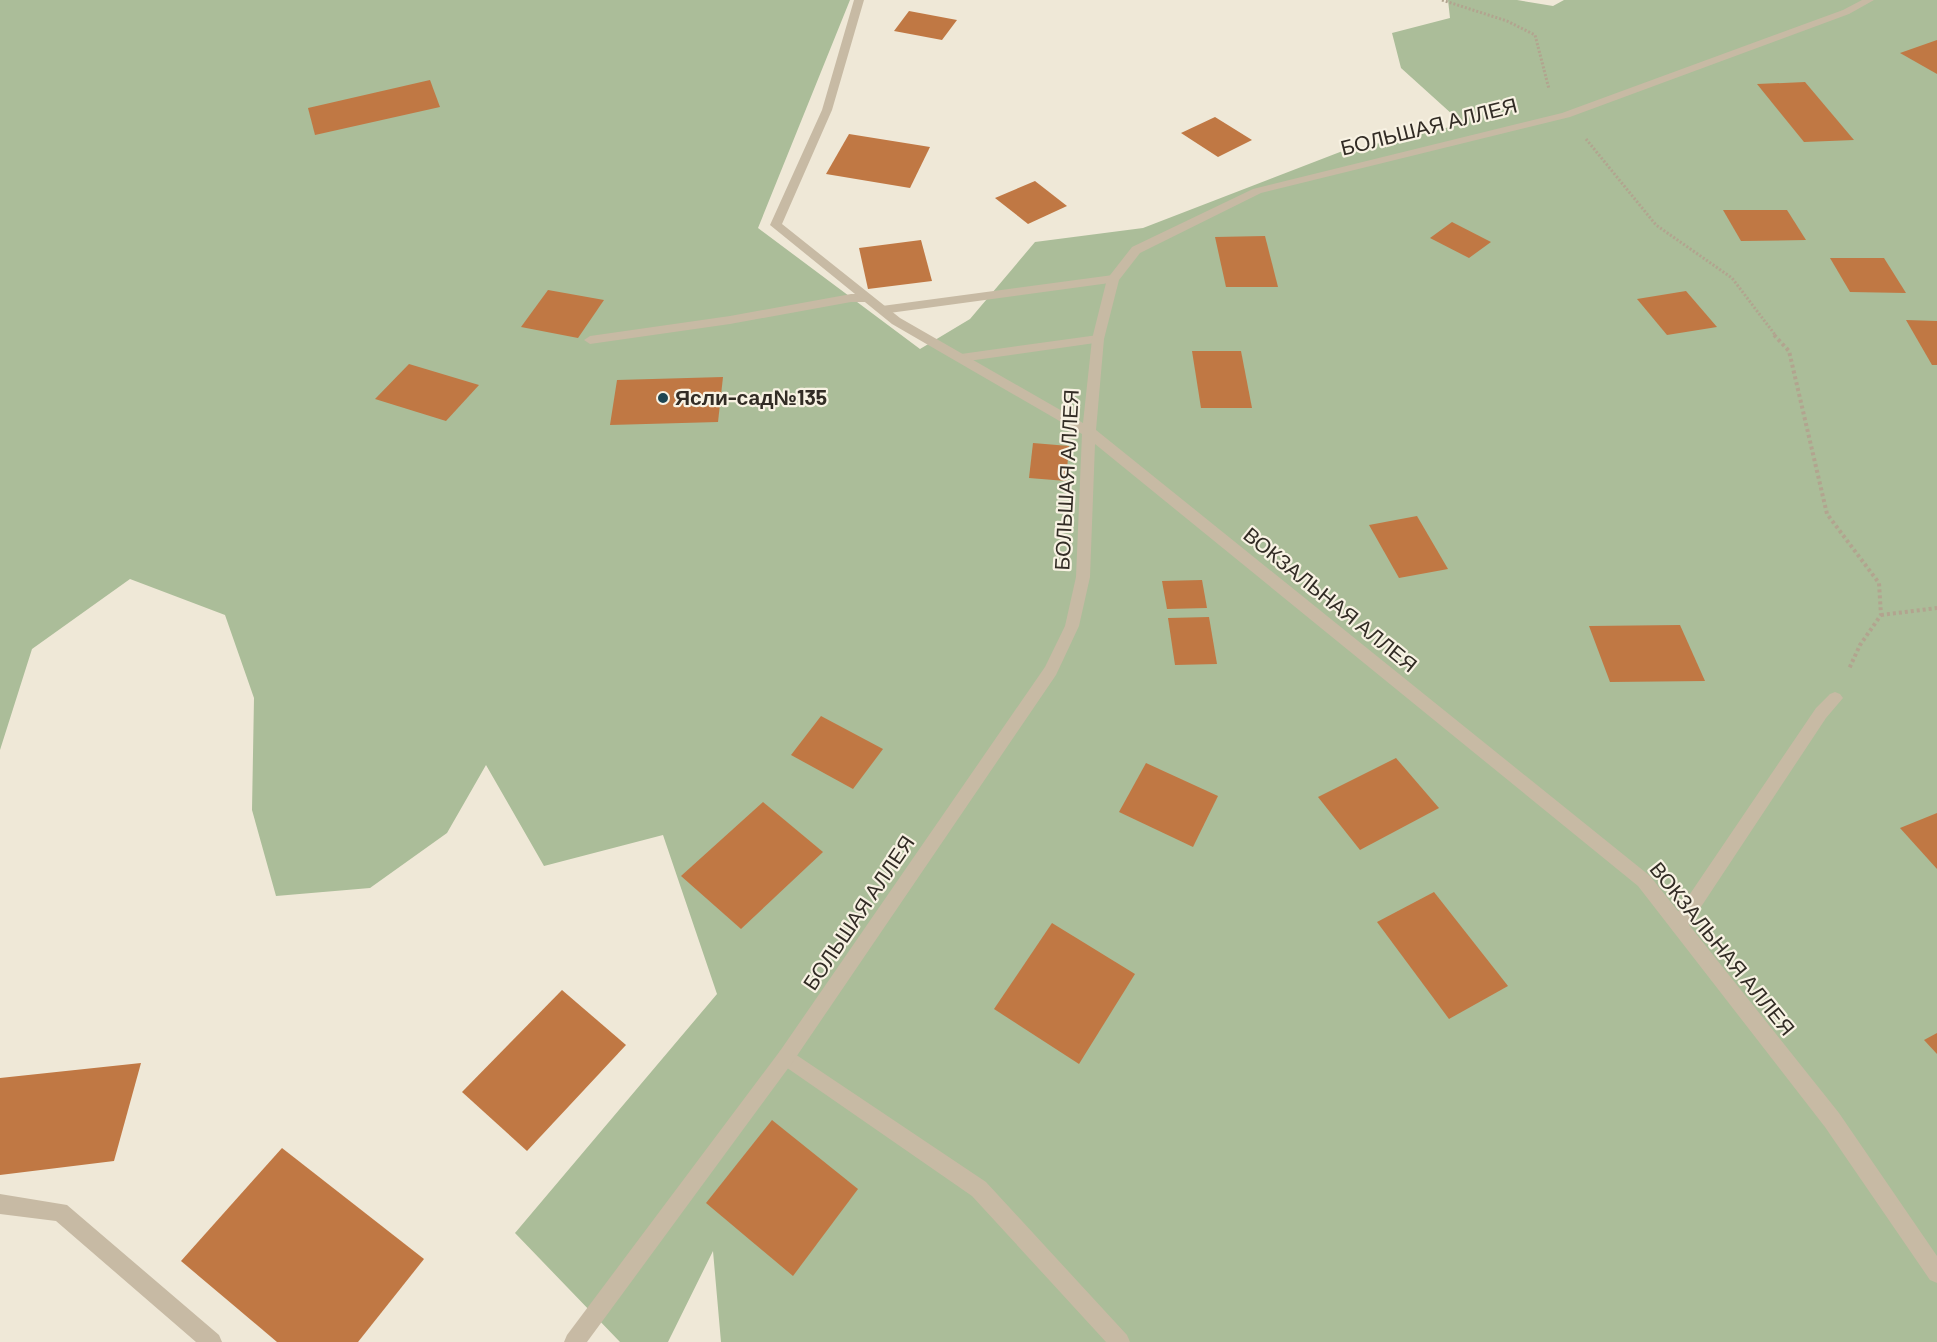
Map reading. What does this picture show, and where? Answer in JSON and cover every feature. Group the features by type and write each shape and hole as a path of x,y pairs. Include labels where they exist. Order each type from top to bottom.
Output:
{"street":[{"name":"ВОКЗАЛЬНАЯ АЛЛЕЯ","path":"859,0 827,110 776,225 896,321 1089,432 1644,881 1832,1120 1937,1273"},
{"name":"БОЛЬШАЯ АЛЛЕЯ","path":"574,1342 786,1057 1055,662 1072,626 1083,576 1089,432 1098,339 1113,279 1136,250 1257,191 1566,115 1846,12 1869,0"},
{"path":"882,310 1113,279"},
{"path":"590,340 730,320 851,298 868,298"},
{"path":"962,358 1098,339"},
{"path":"1679,925 1821,713 1835,698"},
{"path":"786,1057 979,1189 1120,1342"},
{"path":"0,1204 60,1212 212,1342"}],"path":[{"path":"1442,0 1507,21 1535,35 1553,106 1566,115 1656,225 1732,278 1763,322 1789,351 1827,514 1880,583 1881,615 1860,645 1835,698"},
{"path":"1881,615 1937,608"}],"green space":[{"path":"0,0 850,0 758,228 920,349 970,319 1035,242 1143,228 1340,152 1463,124 1401,68 1392,33 1450,18 1448,0 1517,0 1553,6 1564,0 1937,0 1937,1342 721,1342 713,1251 668,1342 620,1342 515,1233 717,994 663,835 544,866 486,765 447,833 370,888 276,896 252,810 254,698 225,615 130,579 32,649 0,750"}],"building":[{"path":"909,11 957,20 942,40 894,31"},
{"path":"1937,40 1937,74 1900,53"},
{"path":"430,80 440,107 315,135 308,108"},
{"path":"1805,82 1854,140 1804,142 1757,84"},
{"path":"1215,117 1252,140 1218,157 1181,133"},
{"path":"849,134 930,147 910,188 826,174"},
{"path":"1035,181 1067,206 1028,224 995,198"},
{"path":"1723,210 1787,210 1806,240 1741,241"},
{"path":"1452,222 1491,242 1469,258 1430,238"},
{"path":"1265,236 1278,287 1226,287 1215,237"},
{"path":"921,240 932,281 868,289 859,248"},
{"path":"1830,258 1884,258 1906,293 1850,292"},
{"path":"548,290 604,300 578,338 521,327"},
{"path":"1686,291 1717,327 1667,335 1637,299"},
{"path":"1906,320 1937,321 1937,365 1932,365"},
{"path":"1192,351 1241,351 1252,408 1201,408"},
{"path":"409,364 479,385 446,421 375,399"},
{"path":"723,377 718,422 610,425 617,380"},
{"path":"1033,443 1069,446 1066,481 1029,478"},
{"path":"1417,516 1448,569 1399,578 1369,525"},
{"path":"1202,580 1207,608 1167,609 1162,581"},
{"path":"1209,617 1217,664 1175,665 1168,618"},
{"path":"1680,625 1705,681 1610,682 1589,626"},
{"path":"821,716 883,749 853,789 791,755"},
{"path":"1396,758 1439,808 1360,850 1318,797"},
{"path":"1146,763 1218,796 1193,847 1119,812"},
{"path":"763,802 823,852 741,929 681,876"},
{"path":"1937,813 1937,869 1900,828"},
{"path":"1434,892 1508,986 1449,1019 1377,922"},
{"path":"1052,923 1135,974 1079,1064 994,1009"},
{"path":"562,990 626,1045 527,1151 462,1092"},
{"path":"1937,1033 1937,1054 1924,1040"},
{"path":"141,1063 114,1161 0,1175 0,1078"},
{"path":"772,1120 858,1189 793,1276 706,1203"},
{"path":"282,1148 424,1259 358,1342 277,1342 181,1261"}],"place":[{"name":"Ясли-сад№135","path":"663,398"}]}
